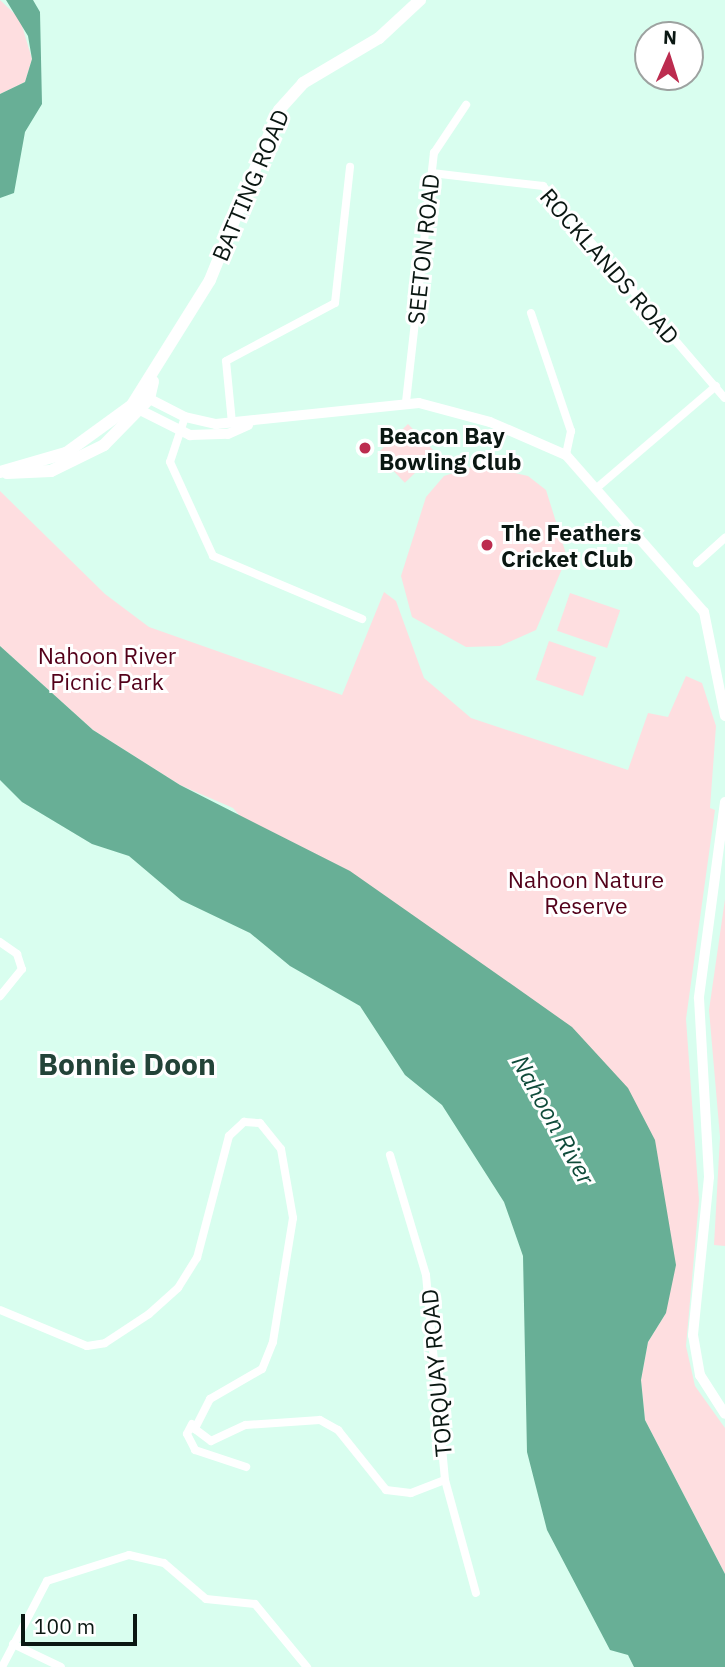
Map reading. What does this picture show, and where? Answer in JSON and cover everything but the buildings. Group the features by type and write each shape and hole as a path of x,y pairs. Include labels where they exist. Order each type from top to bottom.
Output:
{"main road":[{"name":"BATTING ROAD","path":"1,472 66,453 136,409 145,397 236,225 279,110 303,83 379,38 420,0"}],"street":[{"name":"SEETON ROAD","path":"406,402 432,173 438,143 466,105"},
{"path":"232,423 226,361 335,303 350,167"},
{"name":"ROCKLANDS ROAD","path":"432,173 543,186 725,398"},
{"path":"531,313 571,431 566,455"},
{"path":"599,486 716,386"},
{"path":"145,397 185,418 249,424 406,402 490,422 566,455 599,486 704,612 725,716"},
{"path":"136,409 179,433 222,435 249,424"},
{"path":"185,418 170,462 213,556 362,618"},
{"path":"697,563 725,538"},
{"path":"725,802 699,998 709,1177 693,1335 700,1375 725,1414"},
{"path":"0,942 17,954 22,969 0,996"},
{"path":"0,1310 87,1346 141,1320 194,1266 229,1136 244,1122 266,1126 281,1149 293,1218 271,1349 262,1369 218,1392 187,1434 195,1450 246,1467"},
{"name":"TORQUAY ROAD","path":"390,1155 432,1304 445,1480 476,1593"},
{"path":"192,1424 211,1441 246,1424 320,1420 338,1430 386,1490 411,1493 445,1480"},
{"path":"2,1667 47,1581 88,1563 135,1555 164,1563 205,1599 255,1604 307,1667"},
{"path":"13,1644 61,1667"}],"green space":[{"path":"0,0 20,19 32,59 25,82 0,94"},
{"path":"408,424 436,453 405,483 377,454"},
{"name":"The Feathers Cricket Club","path":"478,465 528,476 546,490 567,557 536,630 500,646 466,647 412,617 401,576 426,497 444,476"},
{"name":"Nahoon Nature Reserve","path":"0,491 105,594 149,627 342,695 384,592 396,601 424,678 471,718 628,770 648,713 668,717 686,676 702,683 716,726 710,808 715,810 686,1019 699,1200 686,1346 695,1386 725,1428 725,1574 645,1420 641,1380 648,1342 666,1313 233,808 180,785 93,730 0,646"},
{"path":"570,593 620,610 607,648 557,631"},
{"path":"549,641 596,657 583,696 536,680"},
{"path":"725,899 725,1246 714,1245 720,1137 709,1010"}],"water":[{"path":"6,0 33,0 40,12 42,104 25,132 14,193 0,198 0,94 25,82 32,59 28,36"},
{"name":"Nahoon River","path":"0,646 93,730 180,785 350,871 494,972 572,1027 628,1088 655,1140 676,1265 666,1313 648,1342 641,1380 645,1420 725,1574 725,1667 634,1667 628,1655 610,1650 547,1530 527,1452 523,1256 504,1202 442,1105 405,1075 360,1006 290,966 250,933 181,900 129,856 92,844 22,802 0,780"}],"place":[{"name":"Beacon Bay Bowling Club","path":"365,448"},
{"name":"The Feathers Cricket Club","path":"487,545"}],"district":[{"name":"Bonnie Doon","path":"127,1064"}],"park label":[{"name":"Nahoon River Picnic Park","path":"107,668"}]}
